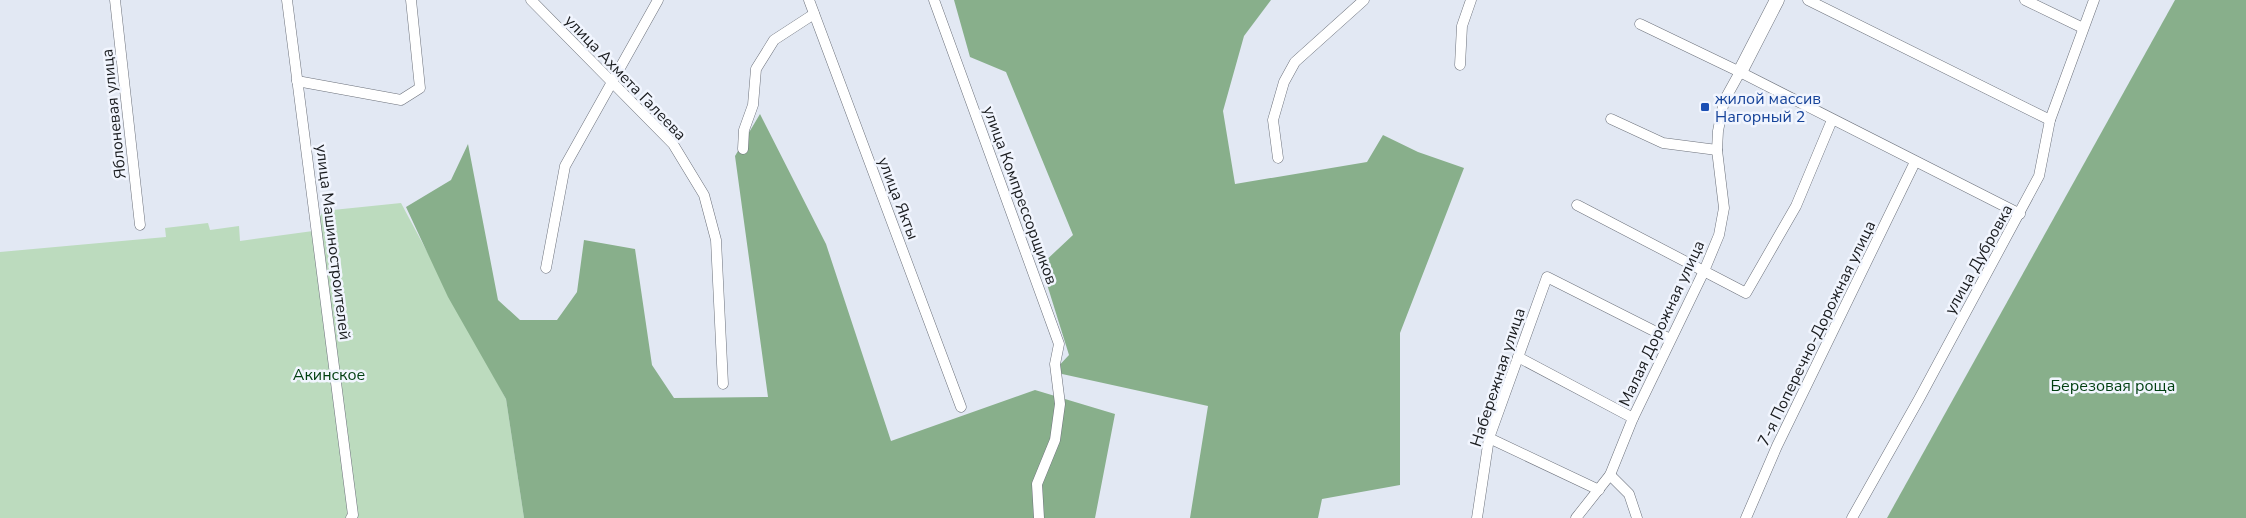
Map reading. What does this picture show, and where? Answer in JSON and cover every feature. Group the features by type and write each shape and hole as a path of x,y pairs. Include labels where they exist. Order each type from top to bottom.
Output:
{"street":[{"name":"Яблоневая улица","path":"115,0 140,225"},
{"name":"улица Машиностроителей","path":"287,0 353,515 351,518"},
{"path":"297,80 401,100 420,88 411,0"},
{"name":"улица Ахмета Галеева","path":"531,0 673,144 704,195 716,240 723,384"},
{"path":"546,268 565,166 658,0"},
{"name":"улица Якты","path":"809,0 961,407"},
{"name":"улица Компрессорщиков","path":"934,0 1060,344 1055,364 1060,404 1055,440 1036,484 1039,518"},
{"path":"1278,158 1273,120 1284,82 1295,62 1364,0"},
{"path":"1460,65 1462,26 1471,0"},
{"path":"1740,72 1777,0"},
{"path":"1808,0 2050,120"},
{"path":"2025,0 2083,28"},
{"name":"улица Дубровка","path":"1852,518 2020,214 2039,176 2050,120 2094,0"},
{"path":"743,149 744,130 754,104 756,69 774,40 814,14"},
{"path":"1640,24 1740,72 2020,214"},
{"name":"Малая Дорожная улица","path":"1576,518 1610,475 1633,418 1704,271 1719,235 1724,208 1717,150 1718,131 1724,101 1740,72"},
{"path":"1611,119 1663,143 1717,150"},
{"path":"1577,205 1746,293 1796,206 1832,120"},
{"name":"7-я Поперечно-Дорожная улица","path":"1746,518 1777,446 1915,162"},
{"name":"Набережная улица","path":"1477,518 1489,438 1547,277 1670,340"},
{"path":"1518,358 1633,418"},
{"path":"1489,438 1599,490"},
{"path":"1610,475 1629,494 1637,518"}],"green space":[{"path":"954,0 1271,0 1244,36 1223,111 1235,184 1367,162 1383,135 1418,152 1464,168 1400,333 1400,485 1322,499 1318,518 1190,518 1208,406 1053,372 1069,355 1041,265 1073,235 1006,72 970,57"},
{"name":"Березовая роща","path":"2175,0 2246,0 2246,518 1887,518"},
{"path":"760,114 826,244 891,441 1035,390 1115,414 1095,518 524,518 506,399 448,297 406,207 451,180 468,144 498,300 520,320 557,320 577,292 584,240 635,249 652,365 674,398 768,397 735,156"},
{"name":"Акинское","path":"401,203 506,399 524,518 0,518 0,252 166,237 165,228 208,223 210,230 239,226 240,241 313,231 323,211"}],"place":[{"name":"жилой массив Нагорный 2","path":"1705,107"}]}
